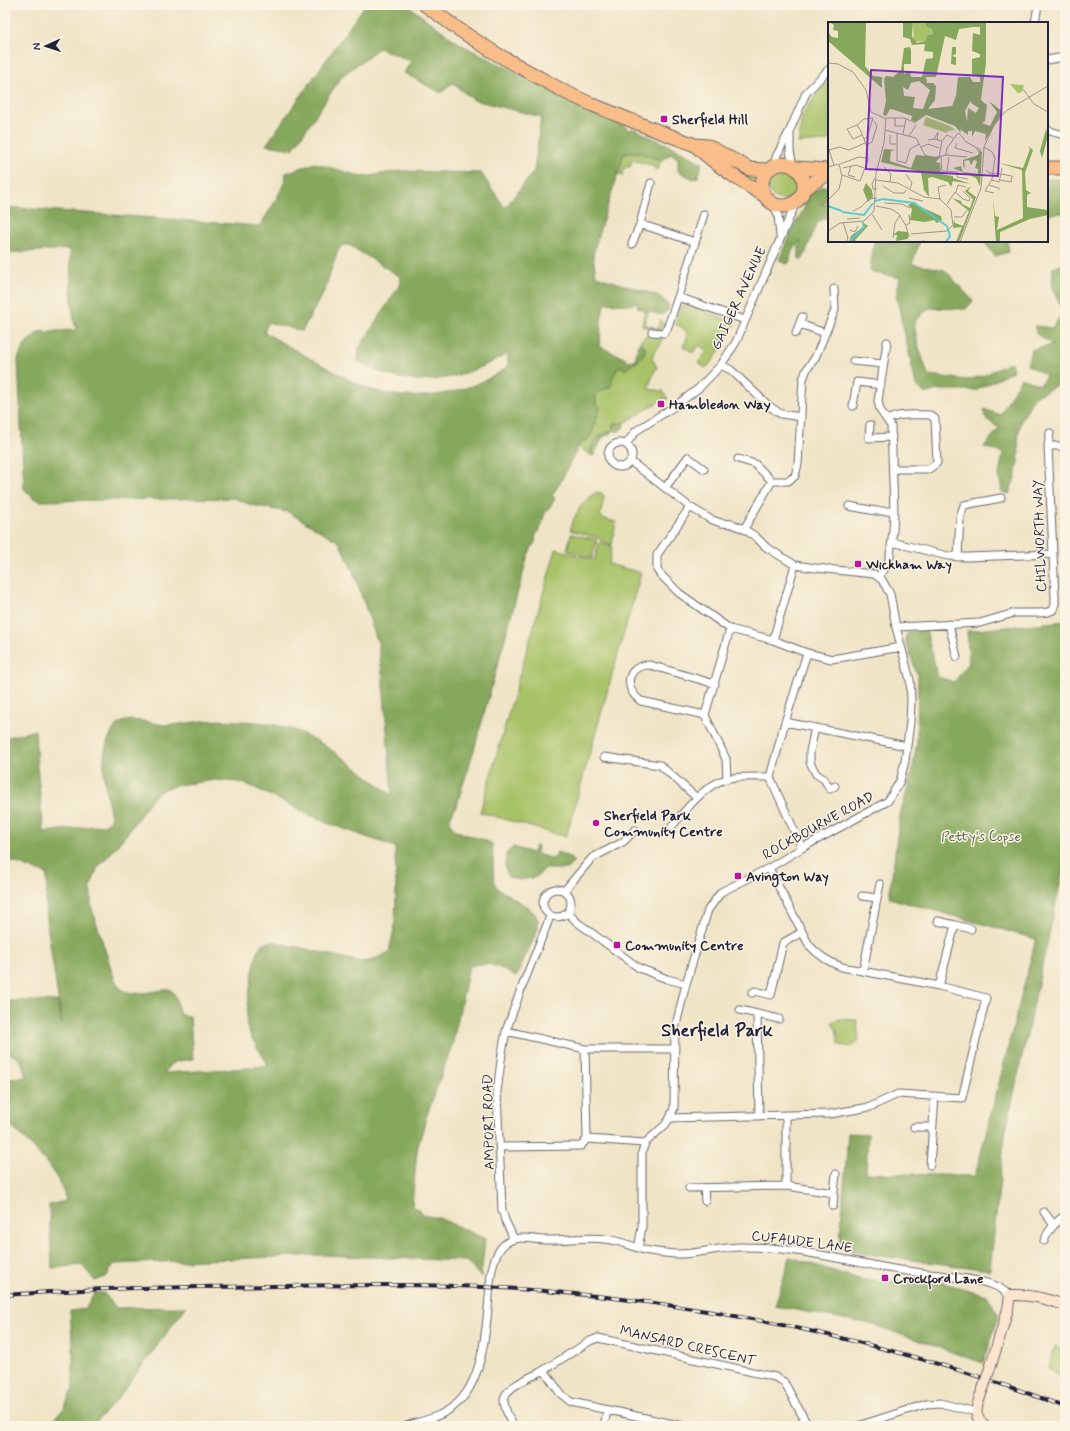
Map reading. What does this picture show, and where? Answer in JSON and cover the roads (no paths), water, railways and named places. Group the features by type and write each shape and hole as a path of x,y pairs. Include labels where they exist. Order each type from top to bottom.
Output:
{"highway":[{"path":"424,5 494,53 565,92 593,105 695,145 708,146 750,169 770,168 783,164 795,167 828,170"},
{"path":"695,145 706,156 738,179 780,206 787,206 814,182 828,175"},
{"path":"795,167 803,179 800,195"},
{"path":"769,200 762,182 764,174 770,168"},
{"path":"1048,168 1065,168"}],"street":[{"path":"1035,22 1038,5"},
{"path":"1048,60 1065,57"},
{"path":"770,168 790,130 806,92 828,70"},
{"path":"790,130 790,151 795,167"},
{"path":"1048,130 1065,134"},
{"path":"632,244 640,224 651,183"},
{"name":"GAIGER AVENUE","path":"626,444 636,431 678,404 699,388 722,365 736,342 800,195"},
{"name":"GAIGER AVENUE","path":"769,200 778,215 780,238"},
{"path":"652,332 664,333 667,330 704,214"},
{"path":"640,224 695,242"},
{"path":"738,459 755,464 772,481 788,481 795,476 798,464 801,396 804,373 815,358 835,310 834,289"},
{"path":"678,297 745,320"},
{"path":"796,333 801,321 825,333"},
{"path":"630,461 690,507 710,519 721,523 732,524 744,529 756,537 766,547 795,565 874,574 878,577 887,566 892,542 894,511 891,426 880,410 878,401 887,342"},
{"path":"853,361 883,364"},
{"path":"722,365 731,370 769,406 781,414 801,417"},
{"path":"853,406 857,382 881,385"},
{"path":"887,420 894,416 911,415 930,415 935,419 937,463 929,469 893,469"},
{"path":"870,425 869,438 892,437"},
{"name":"CHILWORTH WAY","path":"896,627 980,622 1014,613 1040,613 1053,610 1055,604 1048,446 1050,433"},
{"path":"622,442 626,444 631,450 632,454 630,461 623,466 615,466 609,461 607,456 609,449 614,444 622,442"},
{"path":"1048,446 1065,446"},
{"path":"665,488 688,457 704,468"},
{"path":"744,529 772,481"},
{"path":"958,557 960,517 964,505 1001,498"},
{"path":"849,506 876,511 894,511"},
{"path":"690,507 657,555 657,570 680,592 730,629 773,640 807,653 832,659 901,647"},
{"path":"892,542 924,551 958,557 1052,554"},
{"path":"773,640 795,565"},
{"name":"ROCKBOURNE ROAD","path":"670,1118 674,1108 675,1029 686,984 708,910 712,904 721,892 769,868 802,848 888,801 900,781 907,746 911,700 910,680 896,627 890,594 884,583 878,577"},
{"path":"949,624 957,657"},
{"path":"727,778 726,759 705,716 730,629"},
{"path":"802,848 770,777 785,722 807,653"},
{"path":"705,716 642,701 636,698 631,691 629,683 630,675 640,666 650,665 715,684"},
{"path":"785,722 907,746"},
{"path":"815,728 810,751 810,762 816,774 824,779 830,789 836,786"},
{"path":"604,757 660,765 697,798"},
{"path":"672,826 709,787 727,778 770,777"},
{"path":"564,891 592,858 623,842 635,830"},
{"path":"638,1248 642,1227 642,1152 644,1143 665,1125 670,1118 830,1114 870,1107 898,1094 962,1098 986,998 939,986 842,967 829,962 819,955 810,945 769,868"},
{"path":"863,971 880,884"},
{"path":"557,888 564,891 571,900 571,906 568,913 558,917 550,915 543,908 542,902 545,894 557,888"},
{"path":"862,896 877,898"},
{"path":"568,913 639,968 667,979 686,984"},
{"name":"AMPORT ROAD","path":"514,1239 502,1210 497,1092 506,1031 550,915"},
{"path":"938,921 971,929"},
{"path":"939,986 954,925"},
{"path":"752,993 755,991 771,995 783,942 802,932"},
{"path":"740,1010 779,1019"},
{"path":"757,1015 760,1116"},
{"path":"506,1031 585,1049 675,1050"},
{"path":"500,1147 581,1146 587,1139 585,1049"},
{"path":"930,1164 935,1096"},
{"path":"786,1116 786,1186"},
{"path":"914,1126 932,1127"},
{"path":"587,1139 644,1143"},
{"path":"833,1206 836,1174"},
{"path":"689,1188 786,1186 834,1193"},
{"path":"704,1188 704,1201"},
{"path":"1044,1212 1054,1225"},
{"path":"1044,1241 1047,1233 1065,1215"},
{"name":"CUFAUDE LANE","path":"514,1239 524,1238 546,1240 604,1238 659,1253 676,1254 693,1254 743,1246 788,1250 838,1257 888,1268 974,1280 999,1287 1010,1295"},
{"path":"406,1426 446,1411 460,1401 469,1387 479,1364 484,1342 491,1273 501,1248 506,1243 514,1239"},
{"path":"986,1426 977,1419 976,1412 1008,1309 1010,1295 1025,1294 1065,1306"},
{"name":"MANSARD CRESCENT","path":"513,1426 506,1410 504,1399 508,1390 544,1370 590,1341 598,1338 775,1377 784,1382 808,1426"},
{"path":"544,1370 560,1393 571,1402 607,1411 683,1426"},
{"path":"858,1426 926,1404 940,1403 976,1412"},
{"path":"604,1426 607,1411"}],"railway":[{"path":"5,1295 128,1288 410,1285 511,1288 545,1291 677,1306 743,1317 809,1331 874,1346 938,1364 1002,1384 1065,1407"}],"place":[{"name":"Sherfield Hill","path":"664,119"},
{"name":"Hambledon Way","path":"661,404"},
{"name":"Wickham Way","path":"858,564"},
{"name":"Sherfield Park Community Centre","path":"596,823"},
{"name":"Avington Way","path":"738,876"},
{"name":"Community Centre","path":"617,945"},
{"name":"Crockford Lane","path":"885,1278"}],"district":[{"name":"Sherfield Park","path":"717,1030"}],"park label":[{"name":"Petty's Copse","path":"981,836"}]}
